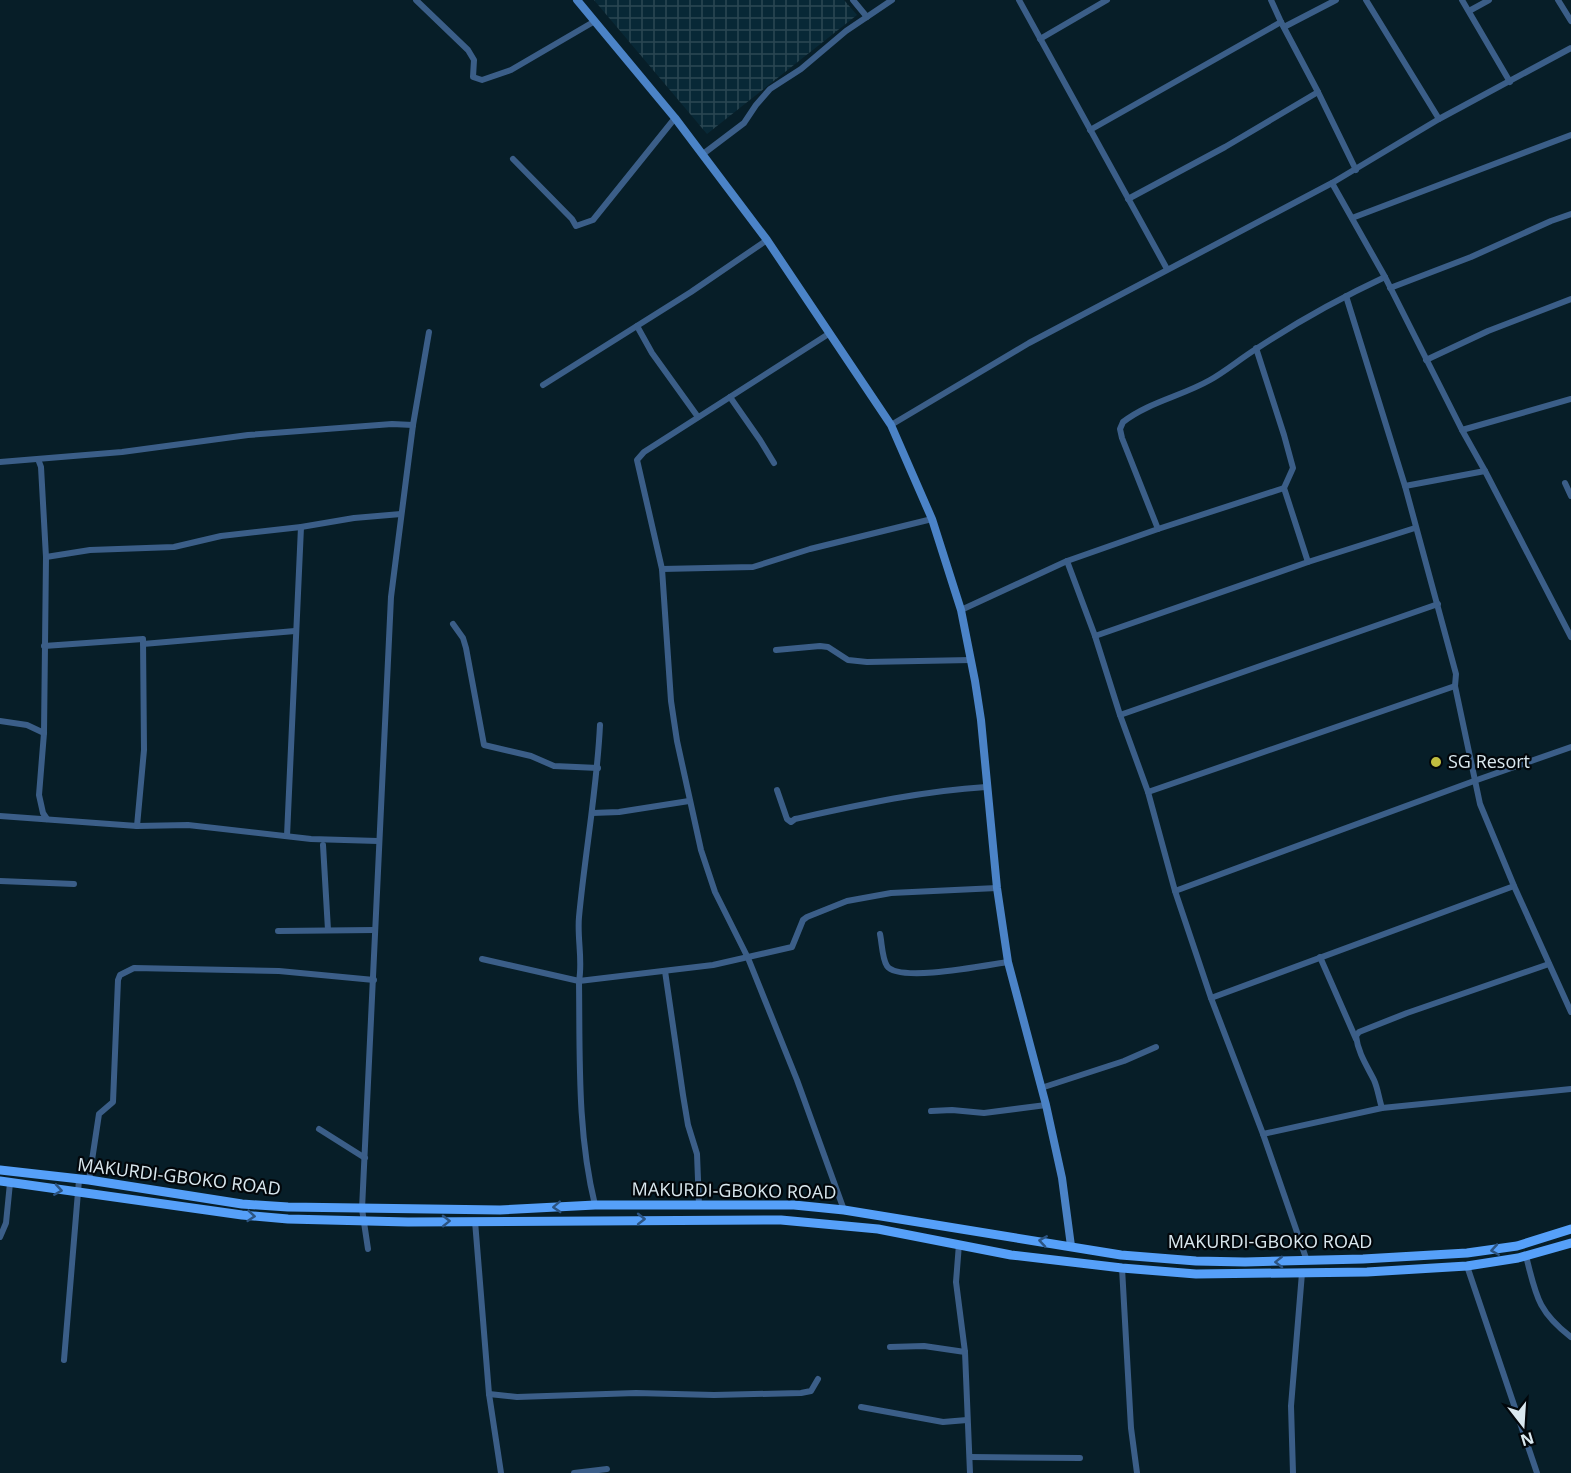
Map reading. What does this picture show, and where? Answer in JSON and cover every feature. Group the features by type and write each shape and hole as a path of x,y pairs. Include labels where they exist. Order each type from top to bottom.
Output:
{"main road":[{"name":"MAKURDI-GBOKO ROAD","path":"0,1170 242,1204 362,1209 500,1210 595,1205 794,1206 844,1210 1121,1255 1175,1260 1307,1261 1444,1255 1517,1246 1571,1229"},
{"path":"5,1182 242,1215 288,1219 363,1222 781,1220 878,1229 959,1243 1011,1255 1196,1274 1366,1272 1467,1266 1522,1257 1571,1243"},
{"path":"1517,1246 1522,1257"}],"street":[{"path":"416,0 468,50 474,60 473,77 482,80 520,66 595,21"},
{"path":"577,0 675,118 767,240 891,425 932,519 961,610 971,660 981,720 997,888 1008,962 1046,1105 1062,1178 1071,1246"},
{"path":"853,0 867,17"},
{"path":"703,154 744,123 770,89 801,69 846,31 892,0"},
{"path":"1019,0 1167,269"},
{"path":"1040,39 1107,0"},
{"path":"1271,0 1356,170"},
{"path":"1090,130 1282,24 1336,0"},
{"path":"1366,0 1439,119"},
{"path":"1462,0 1510,82"},
{"path":"1470,11 1489,0"},
{"path":"1558,0 1571,21"},
{"path":"891,425 1029,343 1356,170 1439,119 1571,48"},
{"path":"1128,199 1225,147 1318,92"},
{"path":"513,159 572,219 576,226 581,225 593,220 675,118"},
{"path":"1352,218 1571,135"},
{"path":"1332,183 1385,278 1571,637"},
{"path":"1390,288 1472,257 1571,214"},
{"path":"543,385 767,240"},
{"path":"1158,529 1122,438 1121,424 1173,395 1211,380 1256,348 1346,296 1385,278"},
{"path":"1346,296 1405,486 1438,604 1455,674 1455,686 1480,804 1571,1012"},
{"path":"1426,360 1488,331 1571,299"},
{"path":"637,326 652,353 698,417"},
{"path":"368,1249 362,1209 390,597 413,426 429,332"},
{"path":"830,333 644,452 637,460 662,569 671,701 689,801 701,850 715,892 748,958 797,1080 844,1210"},
{"path":"1256,348 1293,468 1284,488 1308,562"},
{"path":"730,397 774,463"},
{"path":"1462,430 1571,399"},
{"path":"0,462 122,452 248,435 392,424 413,426"},
{"path":"38,459 41,467 46,557 44,733 39,795 43,813 47,819"},
{"path":"1405,486 1485,471"},
{"path":"1565,483 1571,496"},
{"path":"961,610 1067,561 1284,488"},
{"path":"46,557 90,550 174,547 221,536 401,514"},
{"path":"662,569 753,567 810,549 932,519"},
{"path":"287,836 301,527"},
{"path":"1095,636 1308,562 1416,528"},
{"path":"1067,561 1148,792 1175,891 1211,998 1263,1134 1307,1261"},
{"path":"1120,716 1438,604"},
{"path":"453,624 463,638 466,648 484,745 531,756 554,766 598,768"},
{"path":"143,644 295,631"},
{"path":"44,646 143,639 144,750 136,826"},
{"path":"776,650 828,647 848,660 867,662 971,660"},
{"path":"1148,792 1455,686"},
{"path":"0,722 27,725 44,733"},
{"path":"595,1205 585,1157 582,1115 579,981 581,972 578,921 598,768 600,725"},
{"path":"1175,891 1571,747"},
{"path":"777,790 787,819 791,822 795,819 887,798 951,789 986,787"},
{"path":"592,813 619,812 689,801"},
{"path":"0,816 136,826 188,825 337,841 359,839 378,841"},
{"path":"323,845 328,930"},
{"path":"0,881 74,884"},
{"path":"1211,998 1514,886"},
{"path":"482,959 579,981 665,971 748,958 792,947 803,920 847,901 891,893 997,888"},
{"path":"278,931 375,930"},
{"path":"880,934 887,966 903,974 925,974 1008,962"},
{"path":"1320,957 1363,1061 1374,1081 1382,1108"},
{"path":"1356,1040 1359,1032 1370,1026 1549,964"},
{"path":"64,1360 77,1193 84,1180 99,1114 113,1102 116,1000 120,975 134,968 279,971 374,980"},
{"path":"665,971 688,1125 697,1154 699,1205"},
{"path":"1041,1088 1124,1061 1156,1047"},
{"path":"1263,1134 1382,1108 1571,1089"},
{"path":"931,1111 984,1113 1046,1105"},
{"path":"319,1129 365,1158"},
{"path":"0,1237 6,1223 5,1182"},
{"path":"475,1221 489,1394 501,1473"},
{"path":"959,1243 956,1282 965,1352 970,1473"},
{"path":"1522,1257 1541,1306 1554,1324 1570,1337"},
{"path":"1467,1266 1537,1473"},
{"path":"1122,1268 1131,1428 1137,1473"},
{"path":"1293,1473 1291,1406 1302,1273"},
{"path":"890,1347 924,1346 965,1352"},
{"path":"489,1394 517,1397 636,1393 714,1395 801,1393 813,1388 818,1379"},
{"path":"861,1407 943,1422 967,1420"},
{"path":"970,1457 1080,1458"},
{"path":"574,1473 607,1469"}],"shaded area":[{"path":"594,0 844,0 857,15 707,134"}],"place":[{"name":"SG Resort","path":"1436,762"}]}
